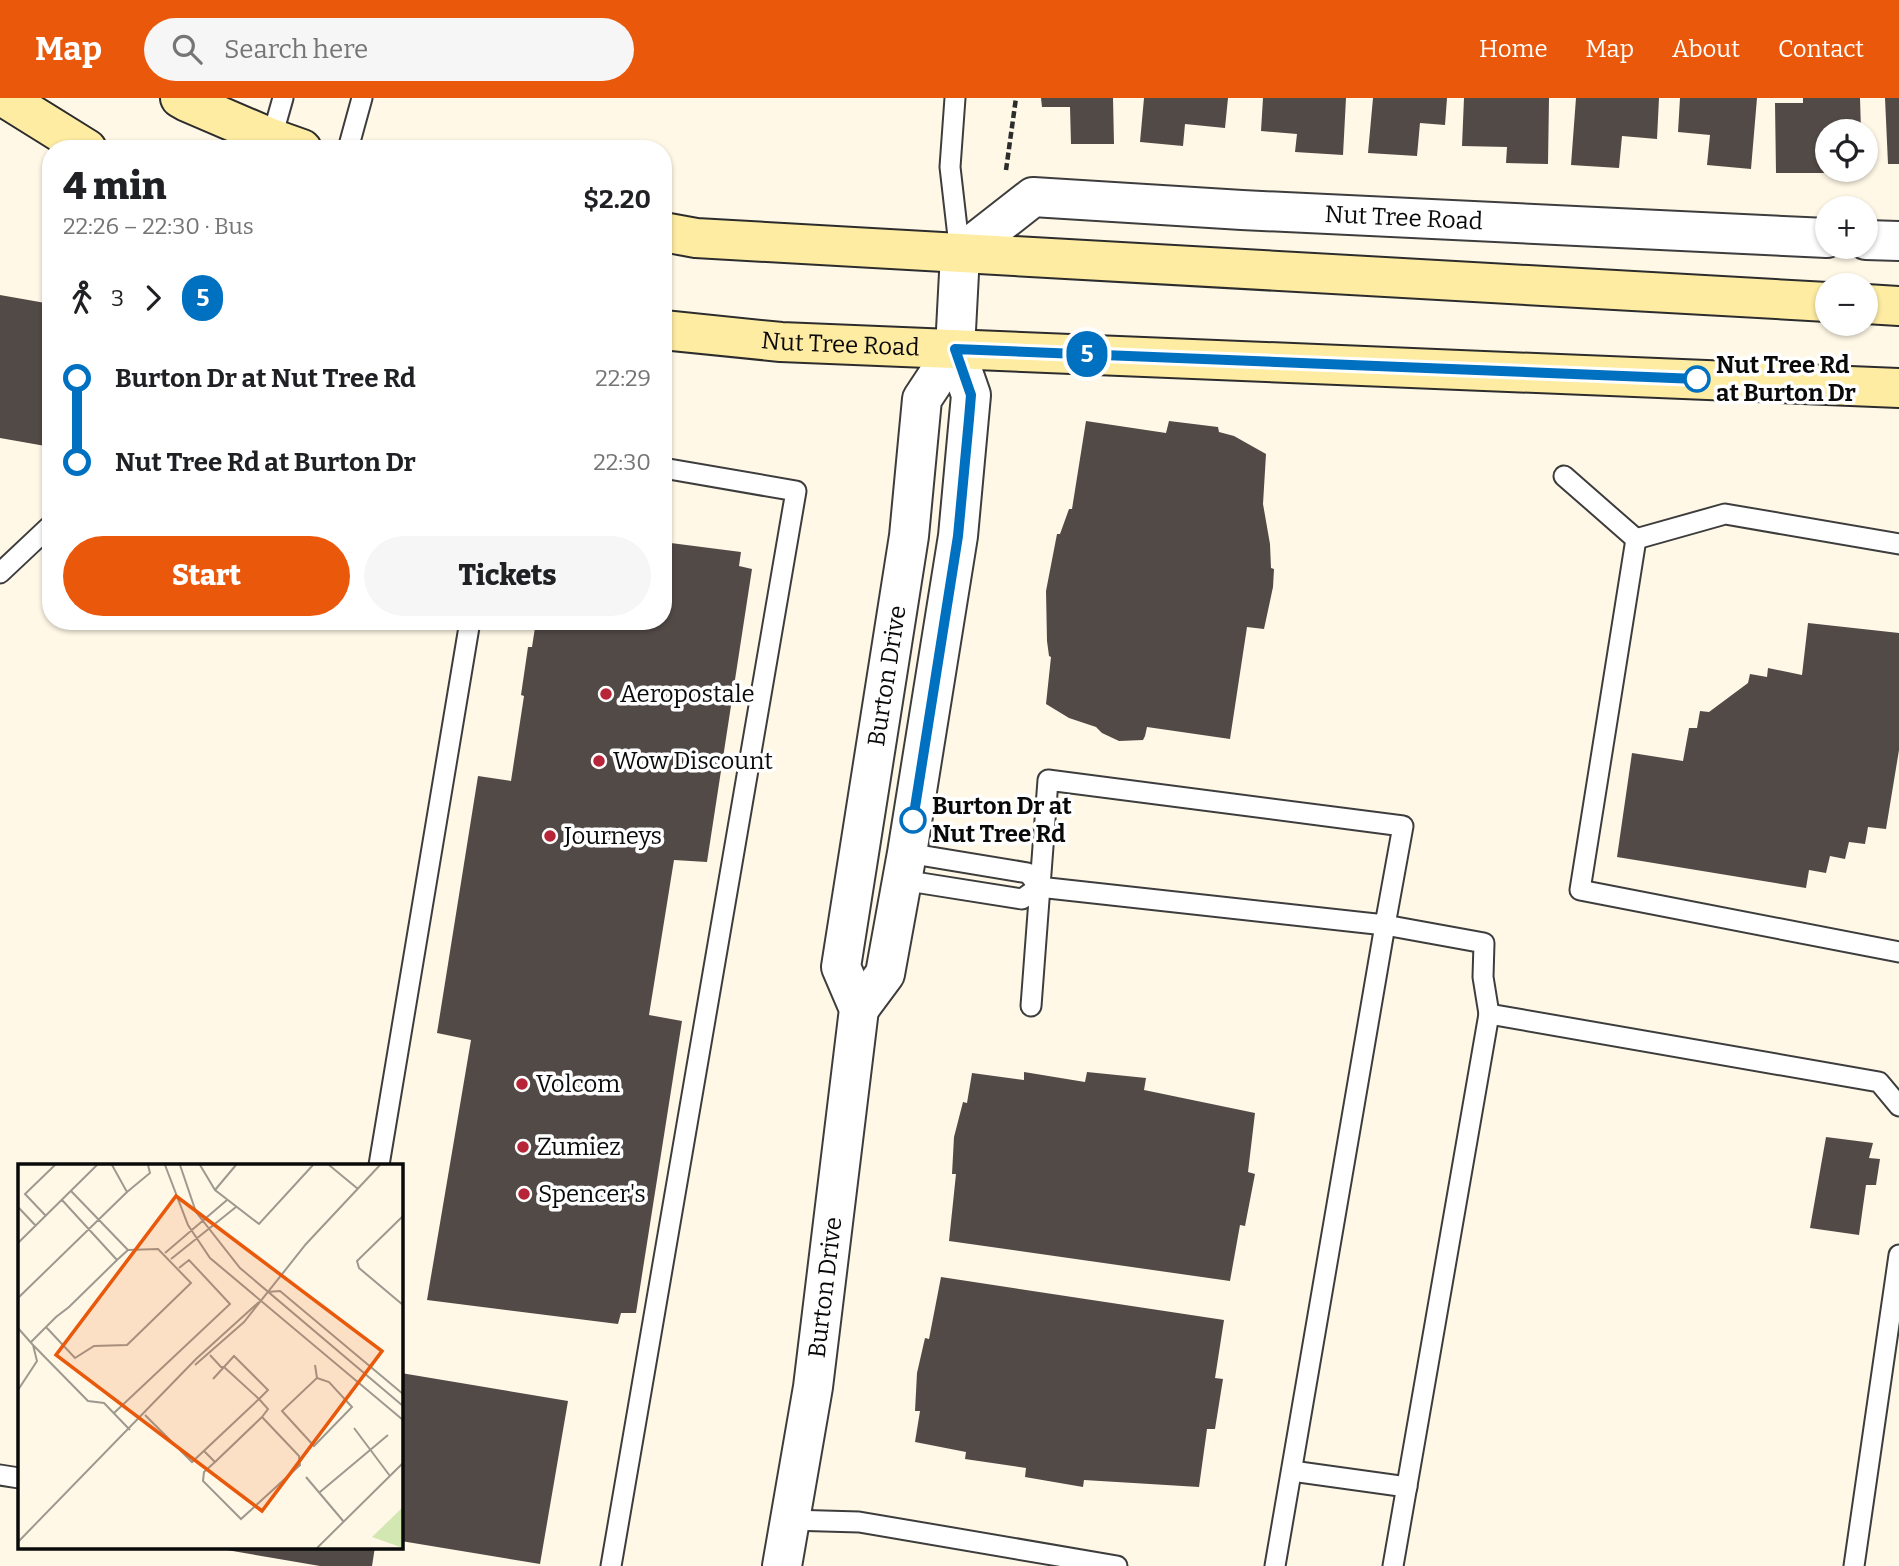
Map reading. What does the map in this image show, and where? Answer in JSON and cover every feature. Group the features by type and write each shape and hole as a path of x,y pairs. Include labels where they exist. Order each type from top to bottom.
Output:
{"main road":[{"path":"5,98 73,140"},
{"path":"180,98 269,140"},
{"path":"672,234 696,238 960,254 1815,301"},
{"path":"1878,305 1899,306"},
{"name":"Nut Tree Road","path":"672,331 781,342 1899,388"}],"street":[{"name":"Nut Tree Road","path":"960,254 1033,197 1242,210 1815,237"},
{"path":"1878,240 1899,241"},
{"name":"Burton Drive","path":"859,1009 885,975 958,536 971,395 955,349 960,254"},
{"name":"Burton Drive","path":"782,1566 813,1387 859,1009 841,967 909,536 922,399 955,349"}],"lane":[{"path":"280,140 283,98"},
{"path":"350,140 362,98"},
{"path":"955,98 950,167 960,254"},
{"path":"611,1566 796,491 672,470"},
{"path":"1564,476 1636,539"},
{"path":"1636,539 1725,514 1899,544"},
{"path":"0,573 42,533"},
{"path":"1636,539 1580,890 1899,952"},
{"path":"380,1164 469,630"},
{"path":"1031,1006 1048,779 1403,826 1275,1566"},
{"path":"905,866 1022,899 1039,887 1385,925 1484,943 1483,977 1489,1014 1393,1566"},
{"path":"905,866 1028,873 1039,887"},
{"path":"1489,1014 1879,1082 1899,1106"},
{"path":"1854,1566 1899,1255"},
{"path":"1292,1471 1407,1486"},
{"path":"0,1475 18,1478"},
{"path":"789,1520 859,1522 1117,1566"}],"path":[{"path":"1004,179 1016,98"}],"building":[{"path":"1041,98 1113,98 1114,144 1071,144 1070,107 1042,107"},
{"path":"1144,98 1228,98 1225,128 1185,124 1183,146 1140,142"},
{"path":"1263,98 1346,98 1343,155 1295,152 1297,134 1261,131"},
{"path":"1373,98 1447,98 1445,125 1420,123 1417,156 1368,153"},
{"path":"1464,98 1549,98 1548,164 1506,163 1507,147 1462,146"},
{"path":"1576,98 1659,98 1657,139 1622,136 1619,168 1571,165"},
{"path":"1680,98 1757,98 1751,169 1707,165 1710,135 1678,132"},
{"path":"1803,98 1860,98 1861,119 1815,119 1815,173 1776,173 1775,103 1803,103"},
{"path":"1885,98 1899,98 1899,164 1888,164"},
{"path":"0,295 42,302 42,445 0,438"},
{"path":"1086,421 1166,433 1169,421 1218,427 1219,432 1234,436 1266,454 1263,504 1271,568 1274,569 1273,587 1264,629 1247,627 1230,739 1147,727 1143,740 1119,741 1046,704 1051,657 1047,641 1046,591 1057,534 1060,534 1069,509 1072,509"},
{"path":"672,543 741,552 739,566 752,569 707,862 674,860 649,1015 682,1021 636,1313 621,1313 618,1324 427,1300 471,1040 437,1033 478,776 511,781 524,696 521,695 528,647 532,647 535,630 672,630"},
{"path":"1808,623 1899,633 1899,750 1886,829 1868,827 1865,844 1849,842 1845,859 1830,856 1826,873 1809,870 1806,888 1617,857 1632,753 1683,761 1689,728 1697,728 1700,711 1709,712 1748,683 1750,674 1767,677 1768,668 1802,675"},
{"path":"1024,1072 1085,1082 1087,1072 1146,1078 1144,1090 1255,1113 1248,1172 1255,1174 1245,1226 1240,1225 1230,1281 949,1241 956,1174 952,1174 954,1137 963,1102 967,1103 972,1073 1024,1080"},
{"path":"1826,1137 1873,1143 1869,1158 1880,1159 1876,1185 1866,1185 1859,1235 1810,1228"},
{"path":"941,1277 1224,1320 1215,1378 1223,1379 1215,1429 1207,1429 1199,1487 1084,1480 1083,1487 1025,1477 1026,1468 965,1459 966,1452 915,1442 920,1411 915,1411 917,1373 925,1338 929,1339"},
{"path":"402,1373 568,1401 540,1564 402,1541"},
{"path":"215,1548 375,1548 372,1566 320,1566"}],"bus line":[{"name":"5","path":"913,820 958,536 969,419 971,395 955,349 1697,379"}],"place":[{"name":"Nut Tree Rd at Burton Dr","path":"1697,379"},
{"name":"Aeropostale","path":"606,694"},
{"name":"Wow Discount","path":"599,761"},
{"name":"Burton Dr at Nut Tree Rd","path":"913,820"},
{"name":"Journeys","path":"550,836"},
{"name":"Volcom","path":"522,1084"},
{"name":"Zumiez","path":"523,1147"},
{"name":"Spencer's","path":"524,1194"}]}
